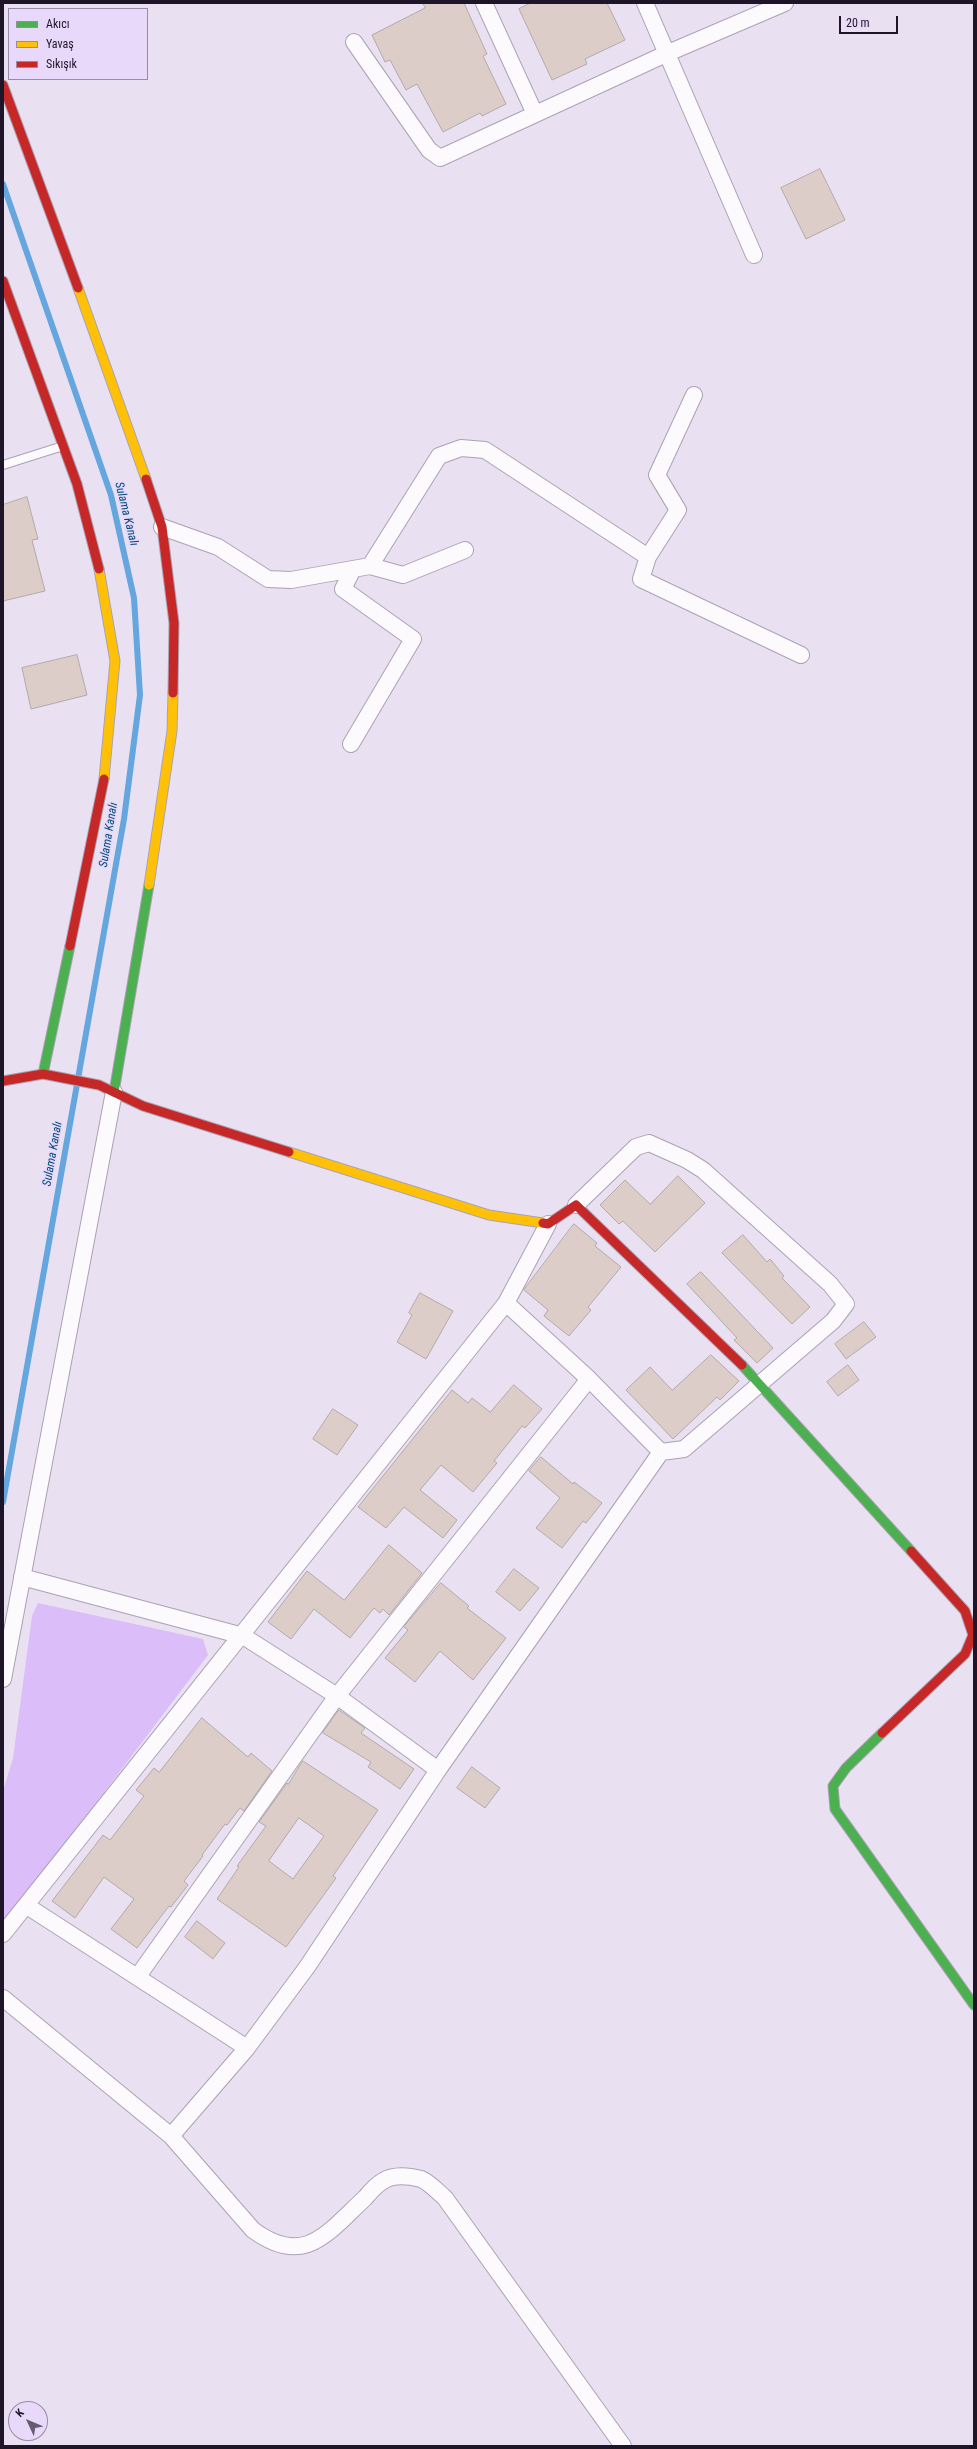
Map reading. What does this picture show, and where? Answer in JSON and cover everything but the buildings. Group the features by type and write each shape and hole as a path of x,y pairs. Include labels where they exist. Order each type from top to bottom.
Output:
{"street":[{"path":"484,3 535,114"},
{"path":"645,3 668,53 754,255"},
{"path":"354,42 429,150 440,158 668,53 785,3"},
{"path":"3,86 106,362 162,527 174,624 172,731 152,868 114,1092 3,1679"},
{"path":"3,281 77,484 104,590 115,661 110,729 102,792 43,1074"},
{"path":"694,395 657,475 678,510 648,558 640,579 801,655"},
{"path":"370,566 439,456 461,448 485,450 648,558"},
{"path":"162,527 218,547 268,579 291,580 370,566 403,575 465,550"},
{"path":"351,744 413,639 342,589 353,569"},
{"path":"3,1081 43,1074 55,1078 99,1086 143,1106 489,1215 548,1224"},
{"path":"3,1934 27,1906 506,1303 548,1224 576,1205 636,1147 649,1143 687,1160 703,1170 830,1284 846,1304 833,1321 684,1449 661,1452 438,1770 307,1967 247,2048 171,2136"},
{"path":"576,1205 761,1384 965,1611 973,1635 965,1654 846,1768 833,1786 835,1809 843,1822 974,2005"},
{"path":"506,1303 589,1379 661,1452"},
{"path":"138,1976 337,1696 589,1379"},
{"path":"22,1578 242,1636 337,1696 438,1770"},
{"path":"27,1906 138,1976 247,2048"},
{"path":"3,1998 171,2136 253,2230 269,2242 289,2248 309,2245 326,2235 382,2181 398,2176 422,2180 445,2198 623,2446"}],"lane":[{"path":"3,465 63,446"}],"shaded area":[{"path":"38,1603 203,1639 208,1655 3,1926 3,1791 13,1758 32,1616"}],"waterway":[{"name":"Sulama Kanalı","path":"3,184 111,495 134,598 140,695 124,819 3,1502"}],"traffic: fast":[{"path":"114,1092 149,885"},
{"path":"43,1074 70,946"},
{"path":"742,1365 911,1551"},
{"path":"882,1733 846,1768 833,1786 835,1809 974,2005"}],"traffic: slow":[{"path":"78,288 146,479"},
{"path":"99,569 115,661 104,779"},
{"path":"149,885 172,731 173,693"},
{"path":"289,1152 489,1215 543,1223"}],"traffic: jam":[{"path":"3,85 78,288"},
{"path":"3,281 77,484 99,569"},
{"path":"146,479 162,527 174,623 173,693"},
{"path":"70,946 104,779"},
{"path":"3,1081 43,1074 99,1085 143,1106 289,1152"},
{"path":"543,1223 548,1224 576,1205 742,1365"},
{"path":"882,1733 965,1654 973,1635 965,1611 911,1551"}]}
